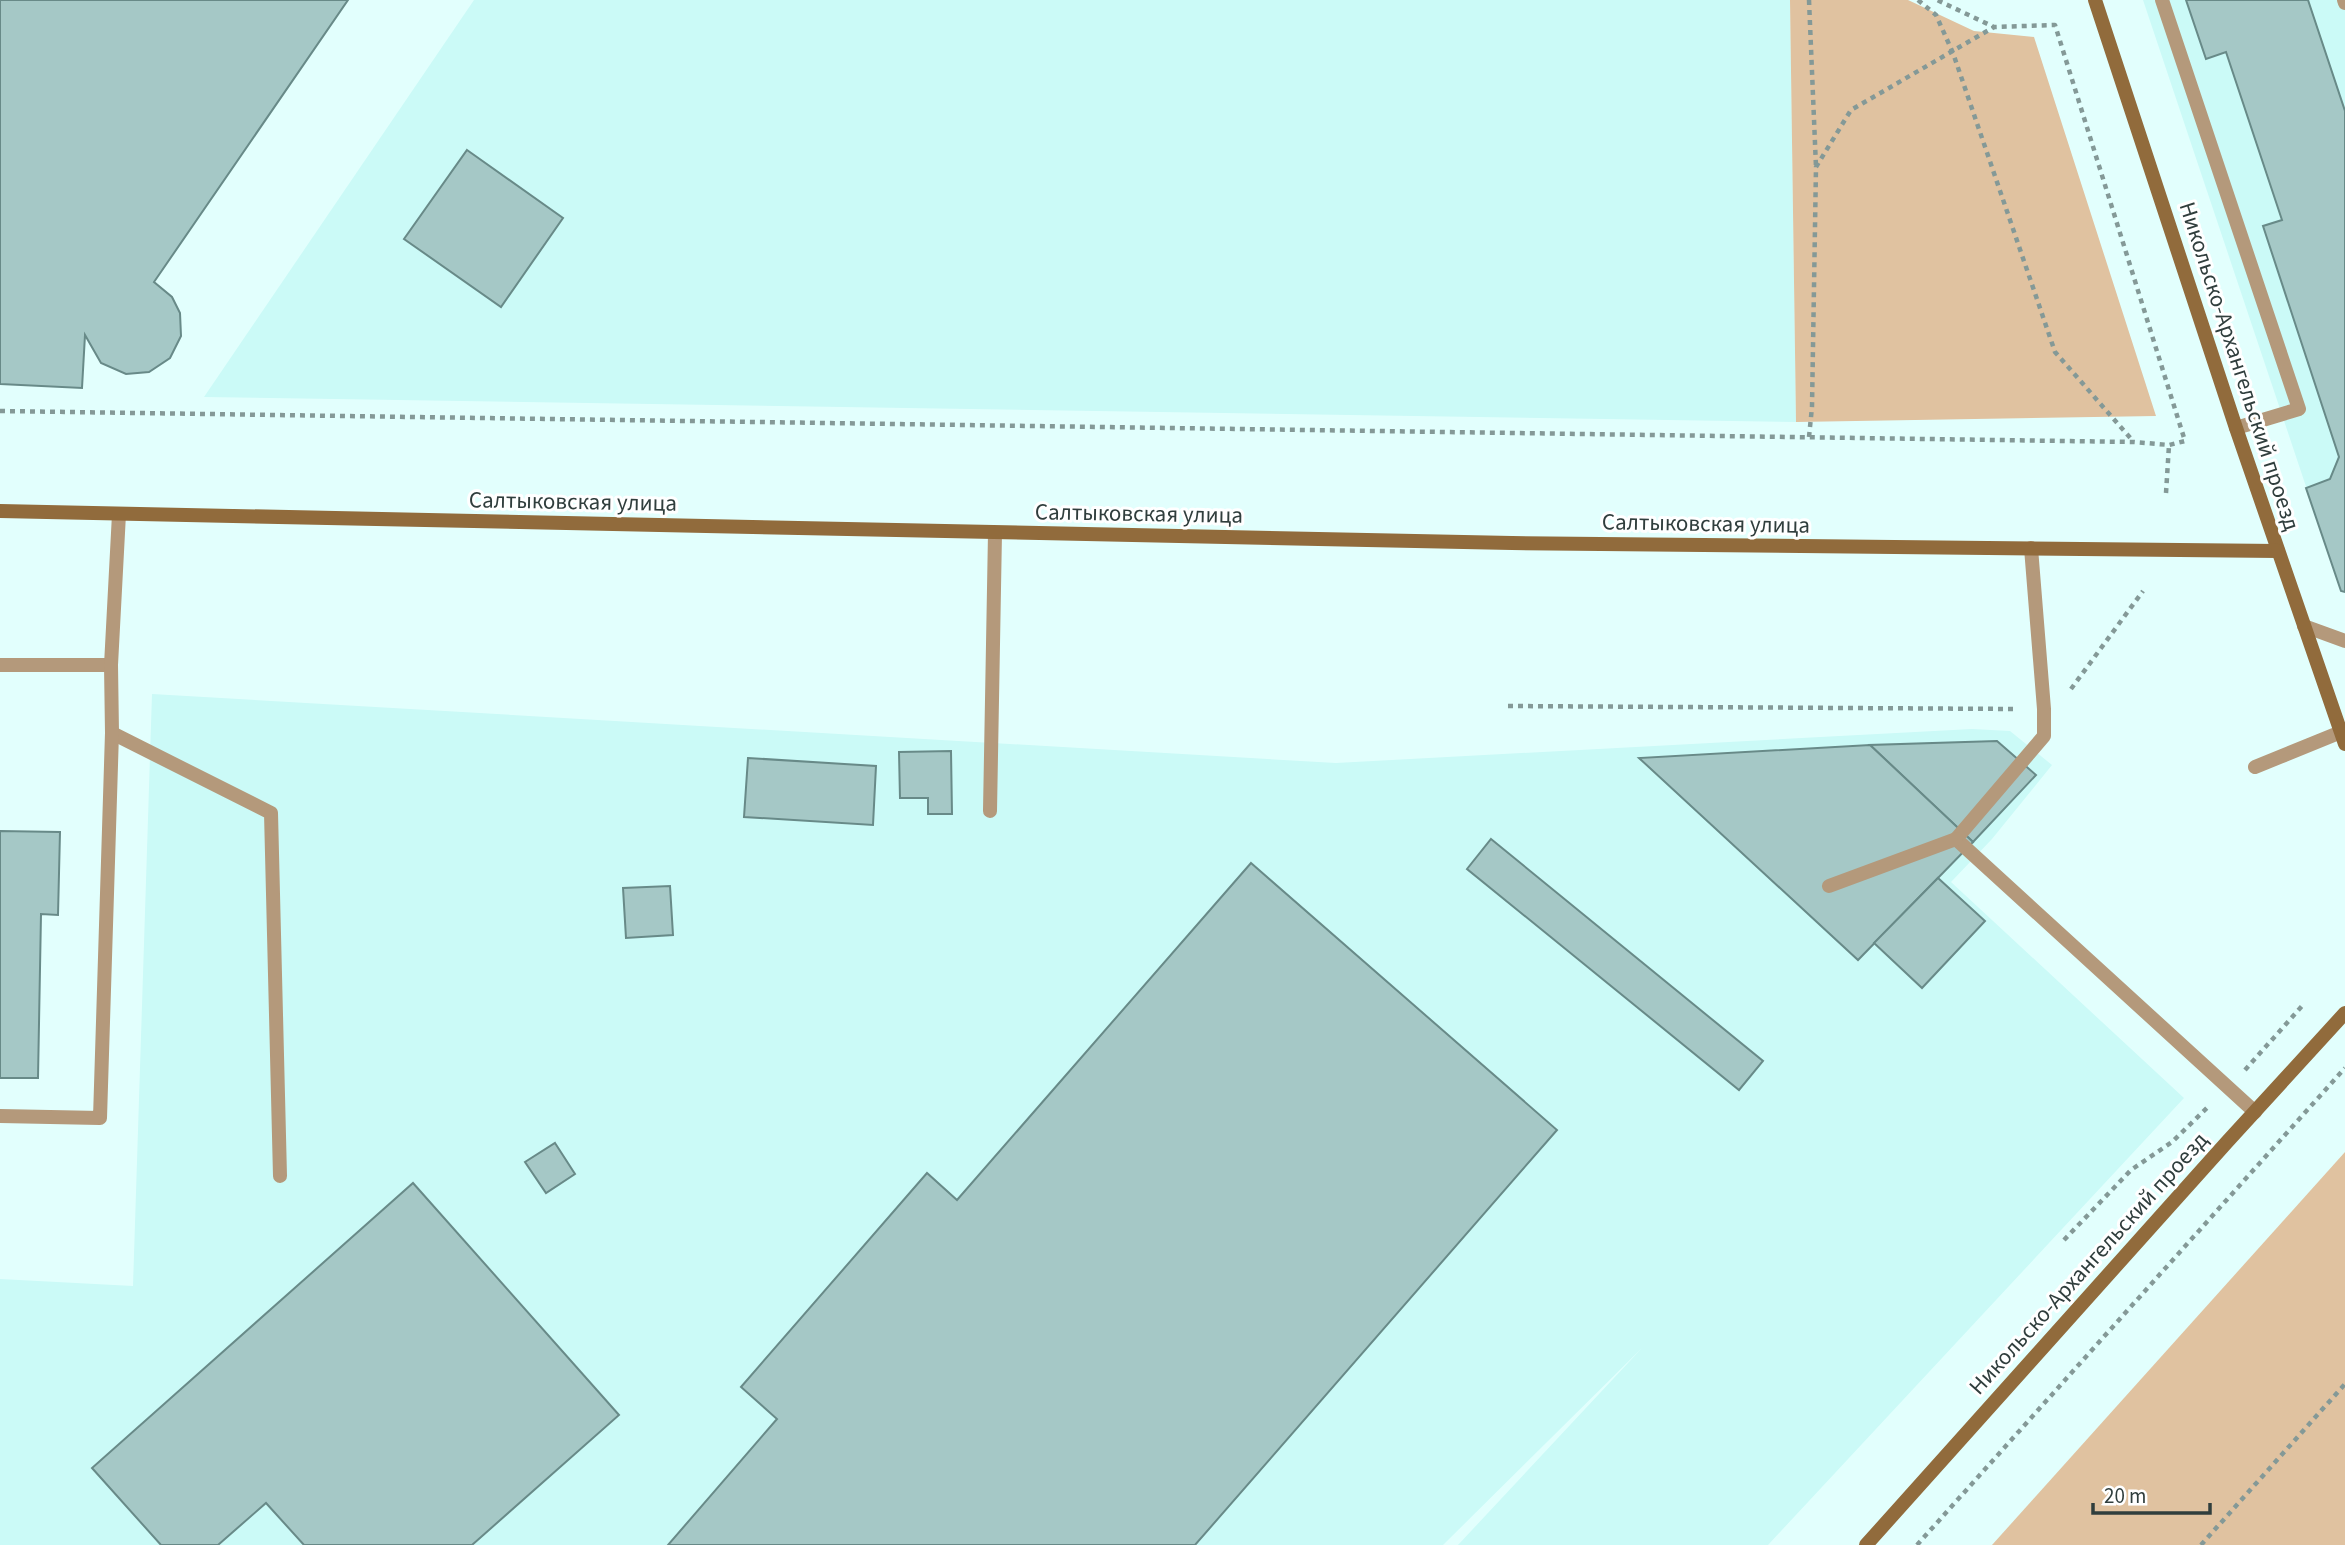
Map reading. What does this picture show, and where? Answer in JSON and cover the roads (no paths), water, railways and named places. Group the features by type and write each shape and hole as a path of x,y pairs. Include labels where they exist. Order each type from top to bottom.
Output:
{"street":[{"name":"Никольско-Архангельский проезд","path":"2095,0 2236,428 2343,738"},
{"path":"2162,0 2299,409 2236,428"},
{"name":"Салтыковская улица","path":"0,511 1512,543 2278,551"},
{"path":"0,1116 100,1118 112,733 111,665 119,514"},
{"path":"990,811 995,533"},
{"path":"1829,886 1956,839 2044,736 2031,548"},
{"path":"2304,626 2345,641"},
{"path":"0,665 111,665"},
{"path":"112,733 271,813 280,1176"},
{"path":"2255,767 2343,738"},
{"path":"1956,839 2255,1112"},
{"name":"Никольско-Архангельский проезд","path":"1866,1545 2345,1013"}]}
